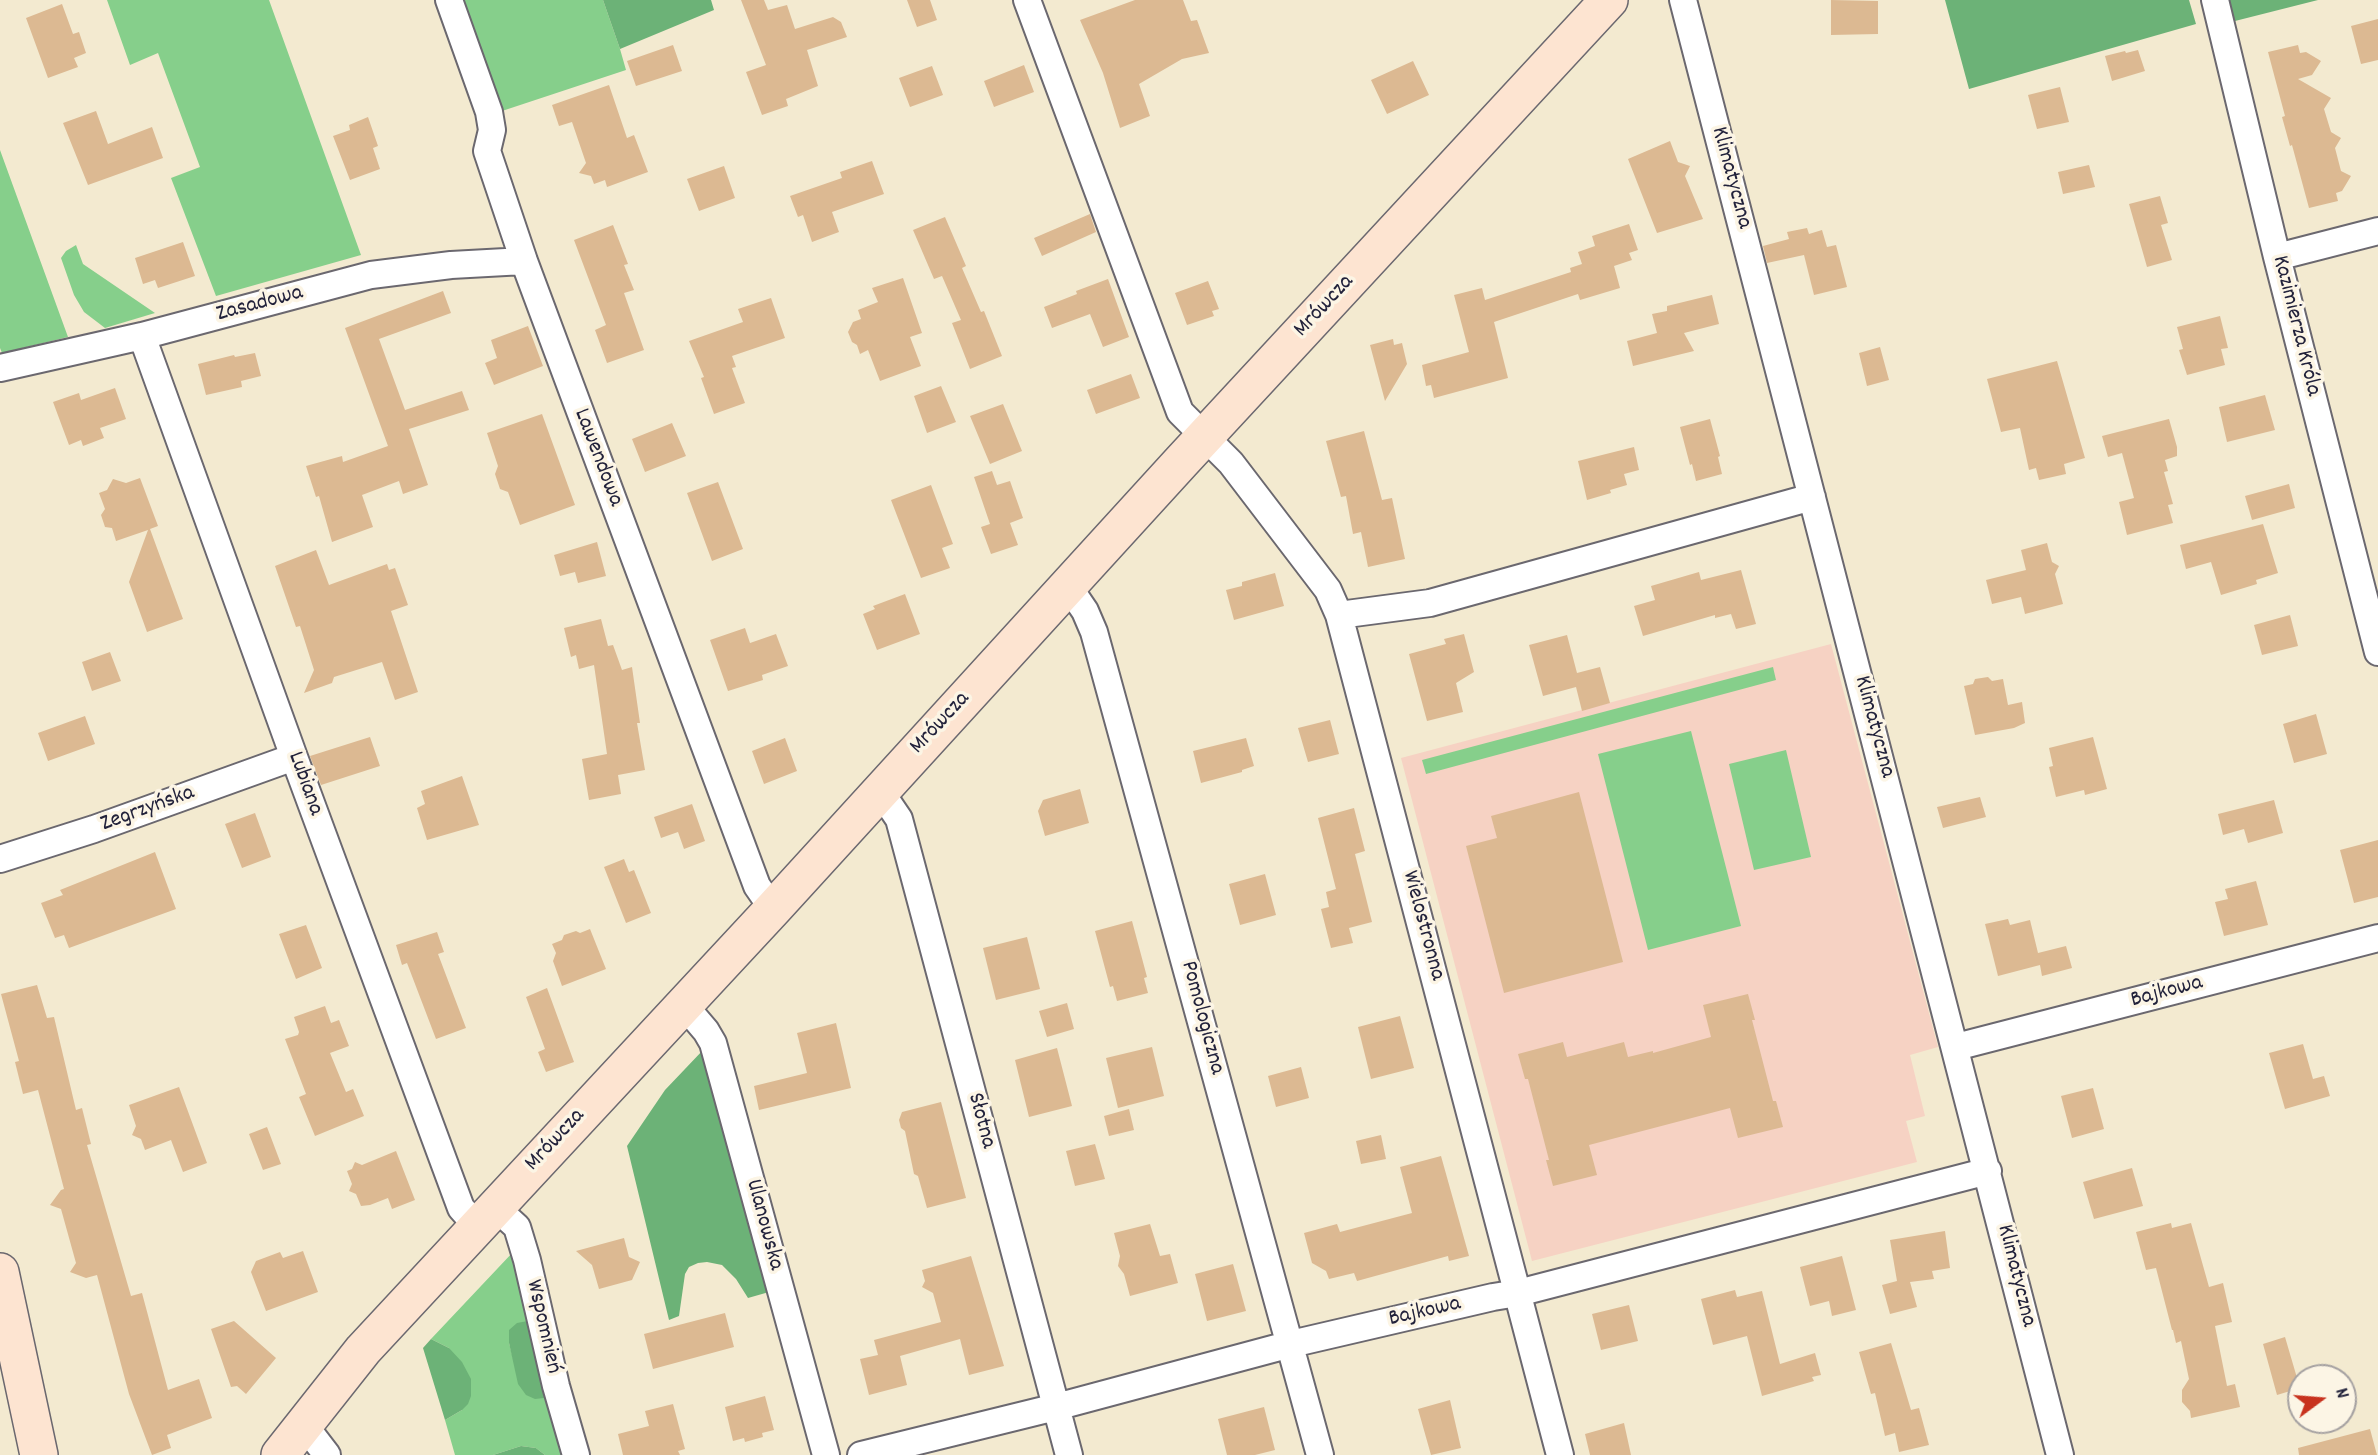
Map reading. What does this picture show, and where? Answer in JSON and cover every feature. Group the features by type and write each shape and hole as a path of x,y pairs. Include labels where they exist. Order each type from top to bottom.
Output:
{"street":[{"name":"Lawendowa","path":"449,0 489,112 492,130 487,151 524,261 757,886 773,909"},
{"name":"Wielostronna","path":"1027,0 1176,405 1186,419 1231,463 1328,590 1339,615 1560,1455"},
{"name":"Mrówcza","path":"280,1455 363,1350 773,909 1205,436 1609,0"},
{"name":"Klimatyczna","path":"1683,0 2060,1455"},
{"name":"Kazimierza Króla","path":"2215,0 2277,257 2378,652"},
{"path":"2277,257 2378,231"},
{"name":"Zasadowa","path":"0,368 142,336 370,275 451,265 524,261"},
{"name":"Lubiana","path":"142,336 461,1208 486,1216"},
{"path":"1339,615 1430,603 1812,497"},
{"name":"Pomologiczna","path":"1068,586 1085,611 1094,632 1320,1455"},
{"name":"Zegrzyńska","path":"0,859 94,829 294,757"},
{"name":"Słotna","path":"880,791 899,819 1069,1455"},
{"name":"Bajkowa","path":"1956,1047 2378,938"},
{"name":"Ulanowska","path":"683,1004 713,1042 826,1455"},
{"name":"Bajkowa","path":"861,1455 1056,1407 1291,1344 1518,1293 1988,1171"},
{"name":"Wspomnień","path":"486,1216 517,1227 559,1398 576,1455"},
{"path":"0,1272 39,1455"},
{"path":"304,1425 327,1455"}],"shaded area":[{"path":"1831,644 1938,1047 1910,1055 1925,1116 1906,1121 1917,1162 1532,1261 1401,758"}],"green space":[{"path":"107,0 269,0 361,255 216,296 171,178 200,167 158,53 130,65"},
{"path":"458,0 603,0 626,70 499,112"},
{"path":"603,0 711,0 714,10 620,49"},
{"path":"1945,0 2189,0 2196,24 1969,89"},
{"path":"2229,0 2318,0 2235,21"},
{"path":"0,150 68,337 2,353 0,348"},
{"path":"76,245 83,264 155,313 105,328 84,312 74,295 61,258"},
{"path":"1773,667 1776,680 1426,774 1422,760"},
{"path":"1691,731 1741,926 1648,950 1598,754"},
{"path":"1786,750 1811,857 1754,870 1729,764"},
{"path":"704,1049 769,1292 748,1298 736,1279 722,1265 698,1263 689,1267 685,1274 679,1316 669,1320 627,1146 665,1090"},
{"path":"514,1251 533,1320 509,1343 513,1358 553,1397 569,1455 545,1455 536,1448 521,1446 493,1455 455,1455 445,1420 462,1410 449,1348 431,1339"},
{"path":"533,1320 553,1397 535,1399 526,1395 518,1384 509,1343 509,1330 517,1323"},
{"path":"431,1339 449,1348 462,1362 471,1379 468,1404 445,1420 423,1348"},
{"path":"521,1446 536,1448 545,1455 493,1455"}],"building":[{"path":"741,0 764,0 768,10 787,5 795,29 833,17 841,22 847,37 807,50 818,86 786,99 788,106 762,115 746,72 766,65"},
{"path":"907,0 930,0 937,20 917,27"},
{"path":"1135,0 1183,0 1191,21 1197,20 1209,53 1182,59 1139,84 1150,116 1120,128 1103,73 1080,20"},
{"path":"1831,0 1878,1 1878,34 1831,35"},
{"path":"62,4 73,34 79,32 86,53 74,58 78,67 48,78 26,18"},
{"path":"2378,19 2378,60 2361,64 2351,26"},
{"path":"673,45 682,71 636,86 627,61"},
{"path":"2298,45 2300,53 2306,52 2321,61 2312,75 2298,79 2331,98 2324,109 2331,132 2341,138 2335,148 2341,171 2351,176 2342,191 2336,193 2338,201 2309,208 2282,117 2285,116 2268,52"},
{"path":"2138,50 2145,71 2112,81 2105,56"},
{"path":"1413,61 1429,95 1387,114 1371,80"},
{"path":"1024,65 1034,92 994,107 984,81"},
{"path":"932,66 943,95 910,107 899,78"},
{"path":"609,85 627,138 634,135 648,172 607,187 605,180 594,184 591,176 579,173 586,163 572,122 559,126 552,105"},
{"path":"2060,87 2069,122 2037,129 2028,95"},
{"path":"96,111 108,144 152,127 163,158 88,185 63,123"},
{"path":"368,117 378,146 373,148 380,169 350,180 333,136 350,130 349,125"},
{"path":"1670,141 1678,162 1690,166 1685,176 1703,219 1657,233 1628,159"},
{"path":"872,161 884,194 832,212 839,232 812,242 803,215 798,217 790,196 842,178 840,172"},
{"path":"2089,165 2095,187 2063,194 2058,172"},
{"path":"724,166 735,198 699,211 687,179"},
{"path":"2160,196 2168,223 2161,225 2172,260 2147,267 2129,204"},
{"path":"1090,214 1096,232 1042,256 1034,238"},
{"path":"945,217 966,266 962,268 981,312 984,311 1002,356 970,369 952,323 961,320 942,276 934,279 913,230"},
{"path":"1629,224 1638,250 1629,253 1632,260 1614,266 1620,288 1580,300 1578,294 1494,322 1508,378 1434,398 1431,385 1426,386 1422,365 1469,352 1454,295 1482,288 1485,300 1571,272 1570,268 1582,264 1578,252 1595,246 1592,236"},
{"path":"613,225 628,264 624,265 634,290 624,293 644,350 607,363 595,330 606,325 574,240"},
{"path":"1807,228 1809,234 1822,230 1827,247 1836,245 1847,287 1814,295 1804,255 1767,263 1763,246 1789,239 1787,232"},
{"path":"183,242 195,276 158,288 155,280 143,284 135,258"},
{"path":"903,278 922,333 910,337 921,366 880,381 868,350 860,354 848,332 853,322 861,319 858,310 878,302 872,288"},
{"path":"1108,279 1129,337 1103,347 1090,314 1052,328 1044,307"},
{"path":"1208,281 1219,309 1212,311 1214,316 1187,325 1175,293"},
{"path":"443,291 451,313 379,339 405,410 462,391 469,410 409,429 428,485 403,494 399,481 362,495 373,527 332,542 319,496 316,497 306,466 342,456 343,462 388,446 345,328"},
{"path":"1712,295 1719,324 1684,333 1694,351 1633,366 1627,341 1657,333 1652,314 1667,311 1667,306"},
{"path":"771,298 785,338 732,356 736,367 732,368 745,403 714,414 701,378 704,377 689,341 743,322 738,309"},
{"path":"2220,316 2228,348 2221,349 2225,365 2187,375 2179,350 2183,349 2177,327"},
{"path":"528,326 543,366 494,385 485,363 497,358 491,340"},
{"path":"1393,339 1394,345 1402,343 1407,364 1385,401 1370,345"},
{"path":"1880,347 1889,380 1867,386 1859,353"},
{"path":"255,353 261,376 241,381 242,387 206,395 198,364"},
{"path":"2057,361 2085,458 2064,464 2066,474 2039,480 2036,468 2029,470 2020,428 2001,432 1987,379"},
{"path":"1131,374 1140,398 1096,414 1087,390"},
{"path":"941,386 956,422 927,433 914,396"},
{"path":"115,388 126,419 100,428 104,438 83,446 81,440 69,445 53,402 79,393 81,400"},
{"path":"2265,395 2275,430 2227,442 2219,407"},
{"path":"1003,404 1022,451 990,464 970,416"},
{"path":"542,414 575,505 520,525 508,492 500,489 495,474 498,466 487,433"},
{"path":"1710,419 1722,474 1696,481 1680,427"},
{"path":"2169,419 2177,456 2165,460 2168,471 2164,472 2173,504 2168,505 2173,523 2127,535 2119,502 2134,498 2122,453 2108,457 2102,436"},
{"path":"672,423 686,456 645,472 632,439"},
{"path":"1364,431 1382,500 1392,498 1405,559 1368,567 1361,532 1353,534 1346,496 1341,497 1326,441"},
{"path":"1634,447 1639,470 1624,474 1627,485 1587,500 1578,461"},
{"path":"992,471 997,485 1010,481 1023,518 1010,523 1018,545 991,554 981,527 990,524 974,477"},
{"path":"140,478 158,526 150,529 183,619 147,632 129,582 148,530 116,541 112,528 105,527 101,515 105,509 99,493 107,490 113,479 126,483"},
{"path":"718,482 743,549 712,561 687,493"},
{"path":"2289,484 2295,508 2252,520 2245,496"},
{"path":"931,485 953,544 942,548 950,568 921,578 891,500"},
{"path":"2263,524 2278,573 2256,580 2257,584 2221,595 2211,562 2186,569 2180,545"},
{"path":"597,542 606,576 578,583 575,572 560,576 554,555"},
{"path":"2047,543 2052,562 2059,566 2055,574 2063,604 2025,614 2021,597 1992,604 1986,580 2026,570 2021,550"},
{"path":"316,550 329,585 387,564 389,570 395,568 408,605 391,611 418,692 395,700 382,662 334,677 332,683 304,693 314,670 300,626 296,627 275,566"},
{"path":"1741,570 1756,624 1736,629 1731,614 1715,618 1715,615 1643,636 1634,606 1655,600 1651,586 1699,572 1701,580"},
{"path":"1275,573 1284,606 1234,620 1226,590 1242,586 1242,582"},
{"path":"905,594 920,634 877,650 863,614 875,609 873,606"},
{"path":"2290,615 2298,646 2262,655 2254,625"},
{"path":"601,619 608,646 613,645 622,670 632,667 645,770 618,775 621,794 589,800 582,759 607,754 594,665 579,669 576,655 571,657 564,628"},
{"path":"745,628 750,643 776,634 788,666 762,675 763,680 728,691 710,640"},
{"path":"1464,634 1474,672 1456,683 1463,712 1427,721 1409,654 1446,644 1444,639"},
{"path":"1567,635 1577,673 1600,667 1610,703 1582,711 1576,687 1543,696 1529,645"},
{"path":"110,652 121,681 92,691 82,662"},
{"path":"1988,677 1992,681 2003,679 2008,705 2022,702 2025,723 2014,728 1975,735 1964,686 1973,684 1975,679"},
{"path":"2316,714 2327,754 2294,763 2283,724"},
{"path":"85,716 95,744 48,761 38,733"},
{"path":"1330,720 1339,754 1308,762 1298,728"},
{"path":"370,737 380,766 321,785 310,756"},
{"path":"2093,737 2107,789 2085,795 2084,790 2056,797 2049,767 2053,766 2049,748"},
{"path":"785,738 797,771 764,784 752,751"},
{"path":"1246,738 1254,766 1201,783 1193,751"},
{"path":"462,776 479,825 427,840 417,808 425,804 421,791"},
{"path":"1080,789 1089,823 1045,836 1038,811 1043,800"},
{"path":"1579,792 1623,962 1504,993 1466,846 1497,838 1491,816"},
{"path":"1980,797 1986,817 1943,828 1937,807"},
{"path":"2274,800 2283,833 2248,843 2244,829 2223,835 2218,814"},
{"path":"692,804 705,841 684,849 678,832 661,838 654,817"},
{"path":"1354,808 1365,851 1355,854 1372,922 1349,928 1353,943 1331,948 1321,909 1329,907 1326,892 1336,889 1318,818"},
{"path":"255,813 271,857 242,868 225,824"},
{"path":"2378,840 2378,897 2354,903 2340,850"},
{"path":"155,852 176,909 69,948 64,935 55,938 41,903 63,895 60,890"},
{"path":"624,859 629,872 634,870 651,913 626,923 604,867"},
{"path":"1265,874 1276,915 1240,925 1229,884"},
{"path":"2256,881 2268,925 2224,936 2215,902 2228,899 2225,889"},
{"path":"2008,919 2010,925 2030,920 2038,953 2066,946 2072,968 2042,976 2040,965 1998,976 1985,924"},
{"path":"1132,921 1147,977 1144,978 1148,993 1117,1001 1113,986 1110,987 1095,931"},
{"path":"306,925 322,968 296,979 279,934"},
{"path":"590,929 606,969 562,986 553,961 556,953 552,944 562,940 564,935"},
{"path":"437,932 444,952 438,954 466,1028 436,1039 407,963 402,965 396,945"},
{"path":"1027,937 1040,989 996,1000 983,948"},
{"path":"37,985 47,1018 54,1017 76,1110 82,1108 91,1144 87,1145 131,1296 142,1293 168,1390 199,1379 212,1418 167,1435 171,1448 152,1455 129,1394 97,1275 86,1278 70,1272 76,1263 61,1209 50,1205 64,1189 38,1090 23,1094 15,1062 19,1061 1,994"},
{"path":"547,988 574,1062 546,1072 538,1052 545,1049 526,997"},
{"path":"1748,994 1773,1101 1776,1101 1783,1127 1738,1138 1730,1108 1589,1145 1597,1175 1553,1186 1528,1079 1525,1079 1518,1054 1563,1042 1567,1057 1624,1042 1628,1057 1653,1053 1711,1037 1703,1005"},
{"path":"1067,1003 1074,1029 1047,1037 1039,1011"},
{"path":"325,1006 331,1023 339,1020 349,1046 330,1053 346,1092 353,1089 364,1116 315,1136 299,1097 306,1094 285,1039 298,1035 294,1017"},
{"path":"1400,1016 1414,1068 1371,1079 1358,1027"},
{"path":"836,1023 851,1088 759,1110 754,1086 807,1073 797,1033"},
{"path":"2303,1044 2313,1079 2324,1076 2330,1096 2285,1109 2269,1053"},
{"path":"1152,1047 1164,1096 1118,1108 1106,1058"},
{"path":"1057,1048 1072,1106 1029,1117 1015,1060"},
{"path":"1301,1067 1309,1098 1276,1107 1268,1076"},
{"path":"179,1087 207,1163 183,1172 171,1140 145,1150 141,1139 132,1135 136,1126 129,1105"},
{"path":"2093,1088 2104,1129 2072,1138 2061,1096"},
{"path":"941,1102 966,1198 927,1208 918,1176 914,1174 905,1131 899,1120 902,1112"},
{"path":"1129,1109 1134,1130 1109,1136 1104,1116"},
{"path":"267,1127 281,1164 263,1170 249,1134"},
{"path":"1381,1135 1386,1159 1361,1164 1356,1141"},
{"path":"1095,1144 1105,1179 1075,1186 1066,1151"},
{"path":"396,1151 415,1200 392,1209 388,1198 361,1206 356,1194 349,1191 352,1184 347,1171 352,1169 355,1162 362,1165"},
{"path":"1441,1156 1469,1256 1449,1261 1448,1256 1357,1281 1354,1273 1329,1279 1326,1271 1312,1263 1304,1233 1337,1224 1340,1232 1412,1213 1400,1167"},
{"path":"2132,1168 2143,1206 2094,1219 2083,1182"},
{"path":"2171,1223 2172,1228 2191,1223 2209,1287 2223,1283 2232,1322 2215,1326 2227,1386 2235,1384 2240,1407 2191,1418 2190,1411 2182,1402 2182,1390 2189,1379 2181,1341 2176,1343 2156,1268 2146,1270 2136,1232"},
{"path":"1150,1224 1160,1256 1170,1254 1178,1283 1130,1296 1124,1274 1118,1266 1120,1256 1114,1233"},
{"path":"1945,1231 1950,1268 1932,1271 1934,1279 1910,1282 1917,1307 1890,1314 1882,1285 1897,1281 1890,1240"},
{"path":"624,1238 629,1257 640,1262 632,1280 599,1289 592,1265 576,1251"},
{"path":"303,1251 318,1292 266,1311 251,1272 256,1261 280,1252 283,1258"},
{"path":"971,1256 1004,1366 969,1375 960,1339 900,1356 907,1385 869,1395 860,1359 878,1355 874,1340 941,1322 933,1293 922,1287 925,1281 922,1270"},
{"path":"1842,1256 1856,1310 1832,1316 1829,1301 1810,1306 1800,1267"},
{"path":"1233,1264 1246,1311 1207,1321 1195,1274"},
{"path":"1735,1290 1737,1297 1762,1291 1780,1364 1815,1353 1821,1375 1812,1377 1814,1381 1762,1396 1747,1336 1713,1345 1701,1299"},
{"path":"1629,1305 1638,1341 1601,1350 1592,1314"},
{"path":"725,1313 734,1347 653,1369 644,1334"},
{"path":"234,1321 276,1358 246,1394 237,1386 231,1387 211,1329"},
{"path":"2285,1337 2293,1364 2287,1364 2287,1392 2277,1395 2263,1344"},
{"path":"1891,1343 1911,1410 1919,1408 1929,1445 1899,1452 1895,1433 1885,1436 1875,1393 1871,1394 1859,1352"},
{"path":"765,1396 774,1430 762,1433 763,1437 745,1442 744,1438 733,1441 725,1407"},
{"path":"1450,1400 1461,1448 1431,1455 1418,1409"},
{"path":"673,1404 685,1449 678,1451 680,1455 623,1455 618,1434 649,1426 645,1411"},
{"path":"1264,1407 1275,1450 1255,1455 1227,1455 1218,1419"},
{"path":"1624,1423 1631,1455 1590,1455 1585,1434"},
{"path":"2370,1429 2377,1455 2299,1455 2298,1448"}]}
